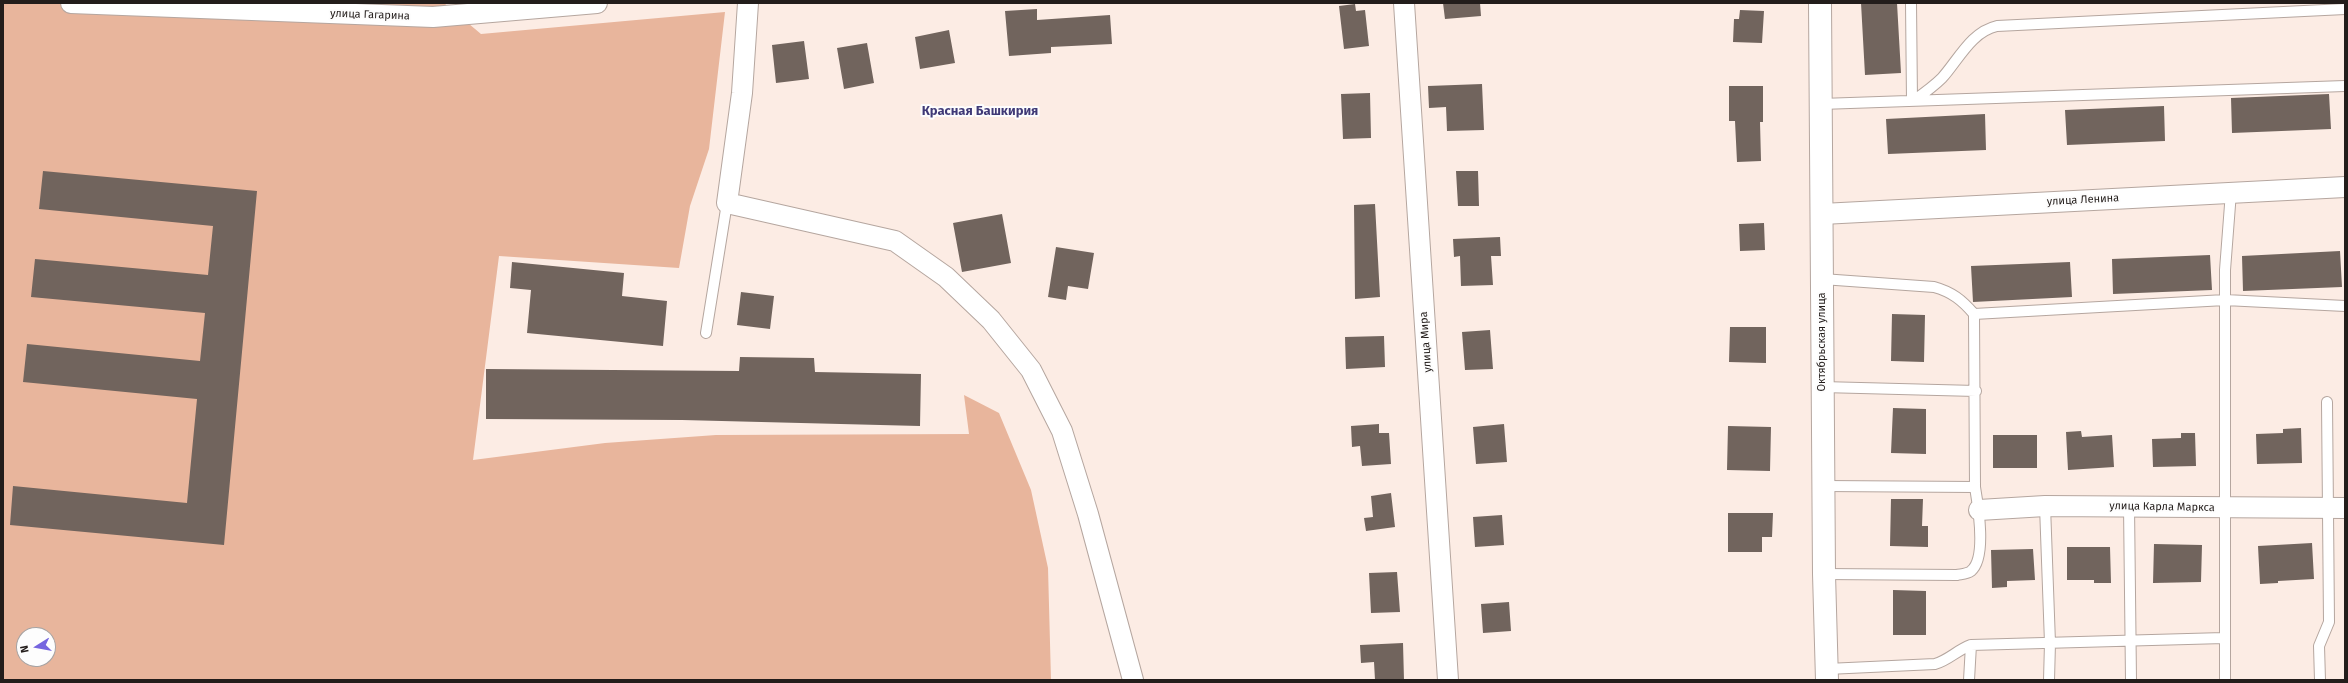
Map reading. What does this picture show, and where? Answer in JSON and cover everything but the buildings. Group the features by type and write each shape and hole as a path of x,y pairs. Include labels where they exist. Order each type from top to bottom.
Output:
{"street":[{"name":"улица Гагарина","path":"71,3 433,17 542,5 597,3"},
{"path":"748,3 742,93 727,203 895,241 946,276 991,320 1031,370 1062,431 1088,514 1133,680"},
{"name":"улица Мира","path":"1404,3 1448,680"},
{"name":"Октябрьская улица","path":"1820,3 1822,387 1824,574 1827,674"},
{"name":"улица Ленина","path":"1822,214 2345,187"},
{"name":"улица Карла Маркса","path":"1979,510 2045,506 2336,508"}],"lane":[{"path":"1912,3 1912,101"},
{"path":"1912,101 1928,91 1942,77 1976,35 1985,28 1997,26 2345,9"},
{"path":"1821,104 2345,86"},
{"path":"2225,680 2224,270 2231,192"},
{"path":"706,333 727,203"},
{"path":"1822,279 1934,287 1951,292 1964,302 1974,314 1976,391 1975,487 1979,510 1979,559 1975,567 1966,574 1824,574"},
{"path":"1974,314 2225,300 2345,306"},
{"path":"1822,387 1976,391"},
{"path":"2320,680 2319,646 2329,622 2336,508 2327,402"},
{"path":"1824,486 1975,487"},
{"path":"2045,506 2050,643 2049,680"},
{"path":"2129,506 2130,640 2132,680"},
{"path":"1827,674 1936,664 1947,660 1960,649 1971,645 2224,638"},
{"path":"1969,680 1971,645"}],"shaded area":[{"path":"3,3 444,3 481,34 725,12 709,149 690,206 679,268 499,256 473,460 605,443 716,435 969,434 964,395 999,413 1031,490 1048,568 1051,680 3,680"}],"district":[{"name":"Красная Башкирия","path":"980,111"}]}
